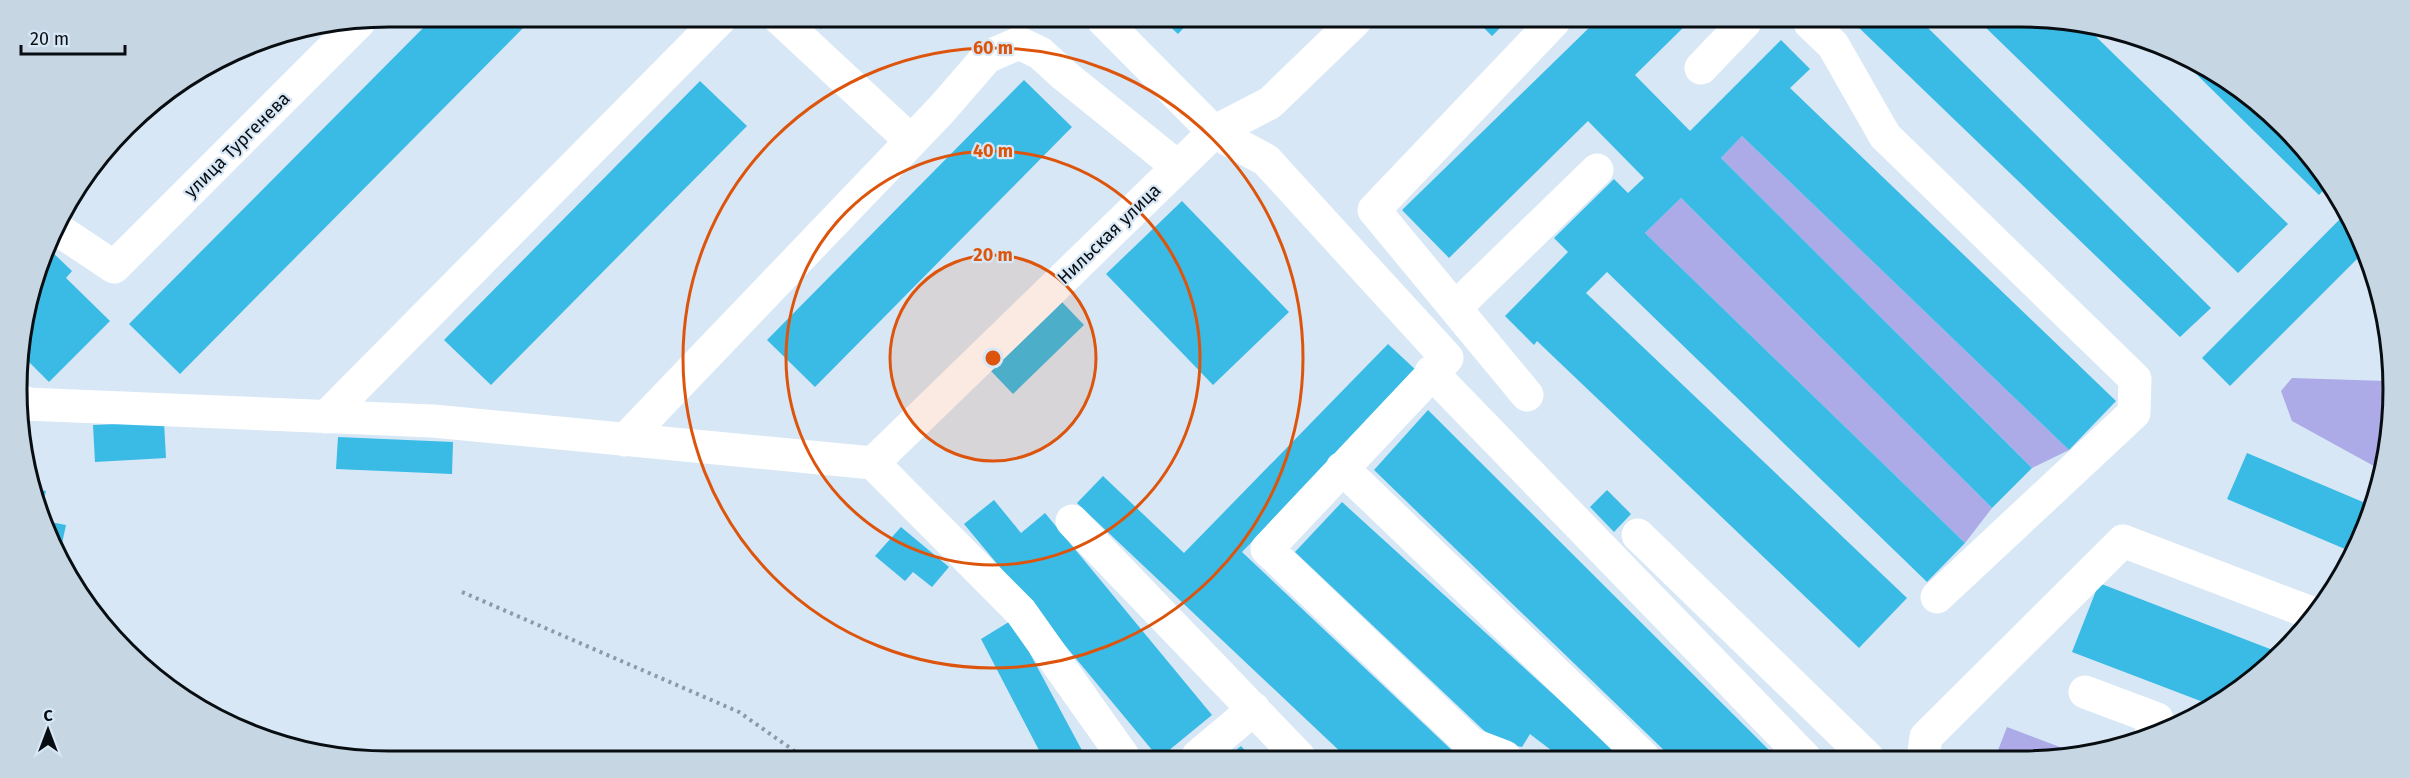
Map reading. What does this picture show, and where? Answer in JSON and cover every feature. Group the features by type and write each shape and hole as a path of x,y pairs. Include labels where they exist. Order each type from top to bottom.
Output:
{"street":[{"path":"326,417 712,27"},
{"path":"789,27 911,141"},
{"path":"1110,27 1214,132 1266,160 1439,365 1798,751"},
{"name":"Нильская улица","path":"873,463 1214,132 1270,104 1349,27"},
{"path":"1527,395 1374,210 1548,27"},
{"path":"1701,68 1740,27"},
{"path":"1815,27 1833,45 1885,136 2135,379 2134,413 1937,597"},
{"name":"улица Тургенева","path":"62,233 114,267 350,29"},
{"path":"625,440 911,141 987,57 1019,43 1040,53 1178,167"},
{"path":"1455,308 1597,170"},
{"path":"1439,365 1267,549 1471,744 1489,751"},
{"path":"28,404 433,421 873,463 1021,612 1119,751"},
{"path":"1342,468 1637,751"},
{"path":"1071,521 1294,751"},
{"path":"1638,535 1861,751"},
{"path":"1924,751 1926,737 2123,541 2306,611"},
{"path":"2085,692 2157,719 2155,725"},
{"path":"1204,751 1254,709"}],"path":[{"path":"462,592 740,712 794,751"}],"shaded area":[{"path":"1742,136 2069,450 2032,468 1721,158"},
{"path":"1681,198 1992,508 1965,543 1645,233"},
{"path":"2292,378 2383,381 2380,436 2375,466 2292,421 2281,391"},
{"path":"2007,727 2064,748 2021,751 1998,751"}],"building":[{"path":"424,27 524,27 180,374 129,324"},
{"path":"1170,27 1184,27 1178,34"},
{"path":"1483,27 1501,27 1492,36"},
{"path":"1590,27 1684,27 1635,75 1690,131 1781,40 1810,69 1790,88 2116,401 2069,450 1742,136 1721,158 2032,468 1992,508 1681,198 1645,233 1965,543 1927,582 1607,272 1586,293 1907,598 1859,648 1537,341 1534,345 1505,316 1568,252 1554,238 1614,179 1628,193 1644,178 1588,121 1449,258 1402,210"},
{"path":"1858,27 1927,27 2211,308 2180,337"},
{"path":"1985,27 2045,28 2094,34 2288,224 2238,273"},
{"path":"2192,70 2241,102 2277,133 2322,188 2323,190 2319,195"},
{"path":"1024,80 1072,127 815,387 767,340"},
{"path":"700,81 747,126 491,385 444,340"},
{"path":"1182,201 1289,312 1213,385 1106,274"},
{"path":"2341,219 2358,258 2230,386 2202,358"},
{"path":"54,253 72,271 66,278 110,321 49,382 28,361 39,295"},
{"path":"1062,302 1084,325 1013,394 991,371"},
{"path":"1388,344 1418,372 1242,552 1453,751 1340,751 1077,503 1103,476 1184,553"},
{"path":"1428,410 1770,751 1665,751 1374,470"},
{"path":"164,422 166,458 95,462 93,425"},
{"path":"338,437 453,442 452,474 336,469"},
{"path":"2247,453 2365,503 2346,549 2227,499"},
{"path":"1607,490 1631,514 1614,532 1590,507"},
{"path":"994,500 1021,533 1045,513 1212,715 1168,751 1153,751 964,524"},
{"path":"1342,502 1615,751 1552,751 1530,734 1522,747 1496,742 1295,552"},
{"path":"53,522 66,525 62,544"},
{"path":"901,527 949,567 932,587 913,572 905,581 875,556"},
{"path":"2099,583 2272,650 2241,676 2203,702 2072,652"},
{"path":"1012,620 1082,751 1039,751 981,639"},
{"path":"1241,746 1246,751 1235,751"}]}
